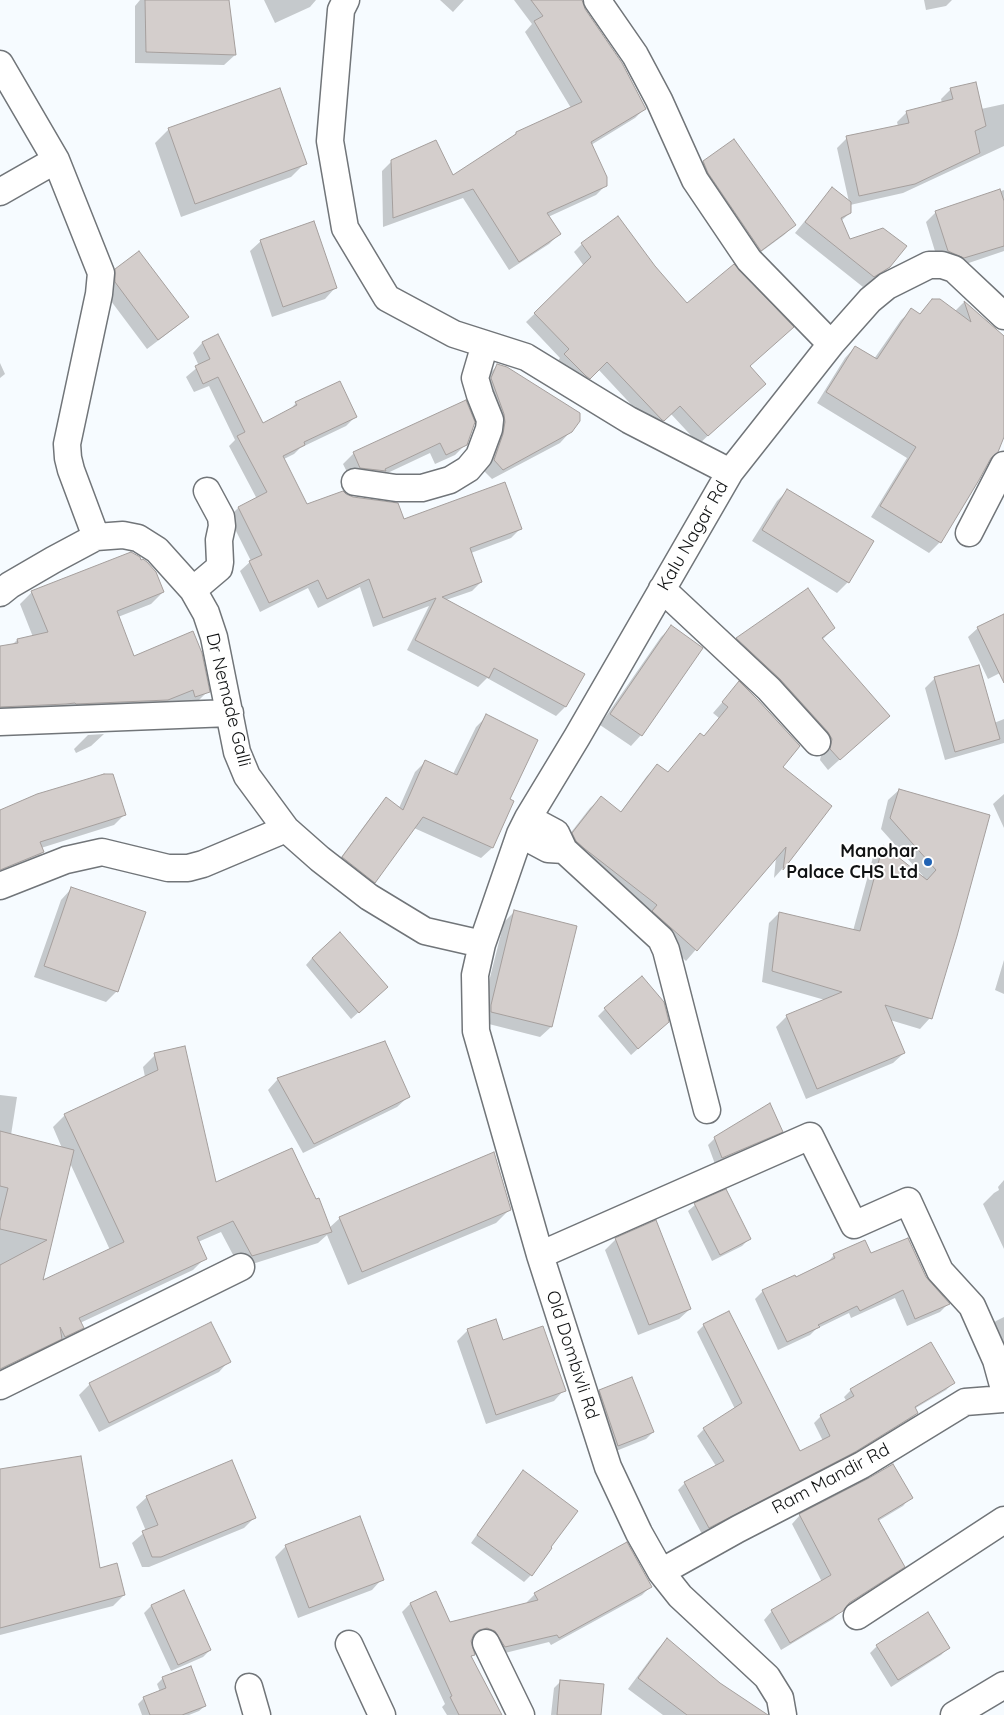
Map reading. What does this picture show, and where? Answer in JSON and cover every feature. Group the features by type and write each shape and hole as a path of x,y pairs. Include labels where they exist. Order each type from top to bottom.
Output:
{"street":[{"path":"597,0 635,55 659,100 696,180 749,260 831,344"},
{"path":"339,3 330,141 345,228 387,298 454,334 526,357 629,420 730,472"},
{"path":"0,64 56,160 101,273 99,294 67,444 71,470 96,537"},
{"path":"0,192 56,160"},
{"name":"Kalu Nagar Rd","path":"482,944 524,826 730,472 831,344 870,300 887,286 928,265 942,265 954,269 1004,316"},
{"path":"355,482 396,488 422,488 450,480 468,469 479,456 489,429 490,420 480,395 476,378 485,344"},
{"path":"969,533 995,503 1004,465"},
{"path":"193,590 219,568 220,562 221,517 207,491"},
{"name":"Dr Nemade Galli","path":"0,593 10,585 96,537 123,535 138,538 157,550 193,590 206,613 214,637 237,752 247,776 286,828 320,859 369,897 425,931 482,944"},
{"path":"662,589 769,689 818,742"},
{"path":"0,722 230,713"},
{"path":"524,826 548,848 564,850 661,939 666,950 707,1110"},
{"path":"0,886 66,860 102,852 168,868 188,868 202,864 286,828"},
{"name":"Old Dombivli Rd","path":"482,944 475,975 476,1031 540,1255 608,1467 639,1534 661,1572 680,1596 767,1677 780,1698 783,1715"},
{"path":"540,1255 810,1136 854,1225 908,1201 940,1270 972,1306 996,1360 1004,1389"},
{"path":"0,1386 241,1267"},
{"name":"Ram Mandir Rd","path":"661,1572 738,1529 862,1465 965,1402 1004,1399"},
{"path":"857,1616 1004,1520"},
{"path":"486,1643 521,1715"},
{"path":"350,1644 382,1715"},
{"path":"954,1715 1004,1685"},
{"path":"249,1687 257,1715"}],"building":[{"path":"145,0 229,0 236,55 146,52"},
{"path":"531,0 582,0 585,9 622,63 646,109 591,142 607,177 607,186 547,213 561,234 519,262 473,189 393,218 391,160 436,140 453,175 516,134 516,132 582,102 534,21 543,16"},
{"path":"976,82 986,126 975,131 980,153 915,184 859,196 846,136 909,123 906,111 953,99 950,88"},
{"path":"280,88 307,164 195,204 168,128"},
{"path":"734,139 796,225 761,251 708,173 703,161"},
{"path":"832,187 851,202 851,213 841,218 850,239 883,228 907,246 890,267 874,277 805,222"},
{"path":"1000,189 1004,201 1004,246 964,258 948,251 935,211"},
{"path":"618,216 655,266 687,303 734,264 794,327 750,366 766,384 708,436 680,406 664,421 662,420 607,362 590,379 564,354 569,349 534,313 591,257 581,243"},
{"path":"314,221 337,288 283,307 260,240"},
{"path":"139,251 189,317 158,340 115,282 115,269"},
{"path":"932,299 940,299 971,322 964,301 1004,336 1004,437 998,452 991,458 941,543 880,506 916,447 826,392 855,346 877,359 911,308 920,314"},
{"path":"218,334 263,423 297,405 295,402 340,381 357,417 304,442 305,445 283,456 307,504 343,491 353,497 398,503 404,519 505,482 522,529 470,548 482,582 442,597 585,674 566,707 494,668 489,678 415,640 436,598 383,618 369,579 327,599 318,580 269,603 249,561 262,555 238,507 267,492 237,436 245,432 218,377 203,384 195,366 210,359 202,342"},
{"path":"497,364 507,367 580,413 580,421 572,432 503,470 494,460 505,422 491,378"},
{"path":"466,400 475,422 467,445 446,455 440,443 385,469 386,471 360,468 353,452"},
{"path":"787,489 874,541 849,583 762,530"},
{"path":"131,552 147,562 156,572 164,592 117,611 134,656 193,631 202,653 210,692 195,697 193,690 168,700 0,707 0,646 18,643 17,639 48,632 31,591"},
{"path":"808,588 835,628 822,638 890,716 840,760 830,749 832,739 828,732 780,679 736,638"},
{"path":"1004,614 1004,683 977,627"},
{"path":"671,625 703,648 642,736 610,714"},
{"path":"979,665 1000,739 955,752 934,677"},
{"path":"739,681 800,746 783,767 832,806 783,870 786,847 697,951 652,911 657,905 585,849 576,841 572,833 601,796 621,812 657,764 668,772 700,733 704,736 728,707 722,702"},
{"path":"486,714 538,740 510,799 514,801 493,848 423,817 375,883 342,857 386,797 403,810 425,760 457,775"},
{"path":"104,774 113,774 126,815 40,842 44,852 0,870 0,810 37,794"},
{"path":"899,789 990,815 957,936 932,1019 885,1005 905,1053 817,1089 786,1015 842,992 772,971 779,912 860,931 883,845 927,880 936,870 890,818"},
{"path":"71,887 146,912 118,992 44,966"},
{"path":"514,910 577,926 552,1027 491,1012 491,1005"},
{"path":"340,932 388,987 359,1013 312,958"},
{"path":"642,976 664,1002 669,1022 638,1049 604,1008"},
{"path":"385,1041 410,1097 314,1144 277,1078"},
{"path":"185,1046 216,1182 292,1148 316,1199 319,1198 332,1232 252,1256 233,1221 197,1237 207,1259 79,1318 84,1328 65,1337 60,1327 62,1339 0,1369 0,1265 47,1240 0,1229 0,1221 8,1188 0,1186 0,1131 74,1150 43,1280 124,1242 64,1114 158,1070 154,1053"},
{"path":"770,1103 783,1132 722,1158 714,1137"},
{"path":"494,1152 511,1210 362,1272 339,1217"},
{"path":"726,1189 751,1239 720,1255 694,1203"},
{"path":"656,1220 691,1309 649,1325 615,1238"},
{"path":"908,1238 926,1277 950,1304 915,1319 903,1290 860,1311 857,1306 818,1325 820,1327 787,1342 762,1290 795,1275 796,1277 835,1258 833,1254 865,1240 871,1253"},
{"path":"729,1311 800,1451 830,1436 820,1415 854,1396 850,1389 931,1342 955,1383 915,1407 918,1413 855,1452 709,1528 684,1482 724,1461 703,1428 742,1403 703,1324"},
{"path":"496,1319 503,1340 543,1326 566,1391 496,1415 467,1329"},
{"path":"211,1322 231,1362 109,1423 89,1383"},
{"path":"632,1377 654,1432 618,1446 599,1390"},
{"path":"81,1456 100,1568 117,1563 125,1595 0,1628 0,1469"},
{"path":"232,1460 256,1518 161,1557 152,1557 142,1531 158,1525 146,1496"},
{"path":"893,1464 913,1498 878,1519 905,1567 849,1603 843,1611 790,1643 771,1610 831,1575 799,1514"},
{"path":"523,1470 578,1511 532,1576 477,1535"},
{"path":"360,1516 384,1580 309,1608 285,1545"},
{"path":"627,1542 652,1587 559,1638 557,1635 505,1647 495,1631 487,1628 479,1630 474,1634 471,1641 475,1655 471,1656 502,1715 459,1715 410,1603 436,1591 450,1622 538,1600 534,1593"},
{"path":"184,1590 211,1650 178,1665 151,1605"},
{"path":"928,1612 950,1648 898,1680 876,1645"},
{"path":"667,1638 720,1683 768,1715 687,1715 638,1678"},
{"path":"191,1666 206,1706 182,1715 150,1715 143,1697 166,1688 162,1677"},
{"path":"560,1680 604,1684 601,1715 557,1715"}],"place":[{"name":"Manohar Palace CHS Ltd","path":"928,862"}]}
